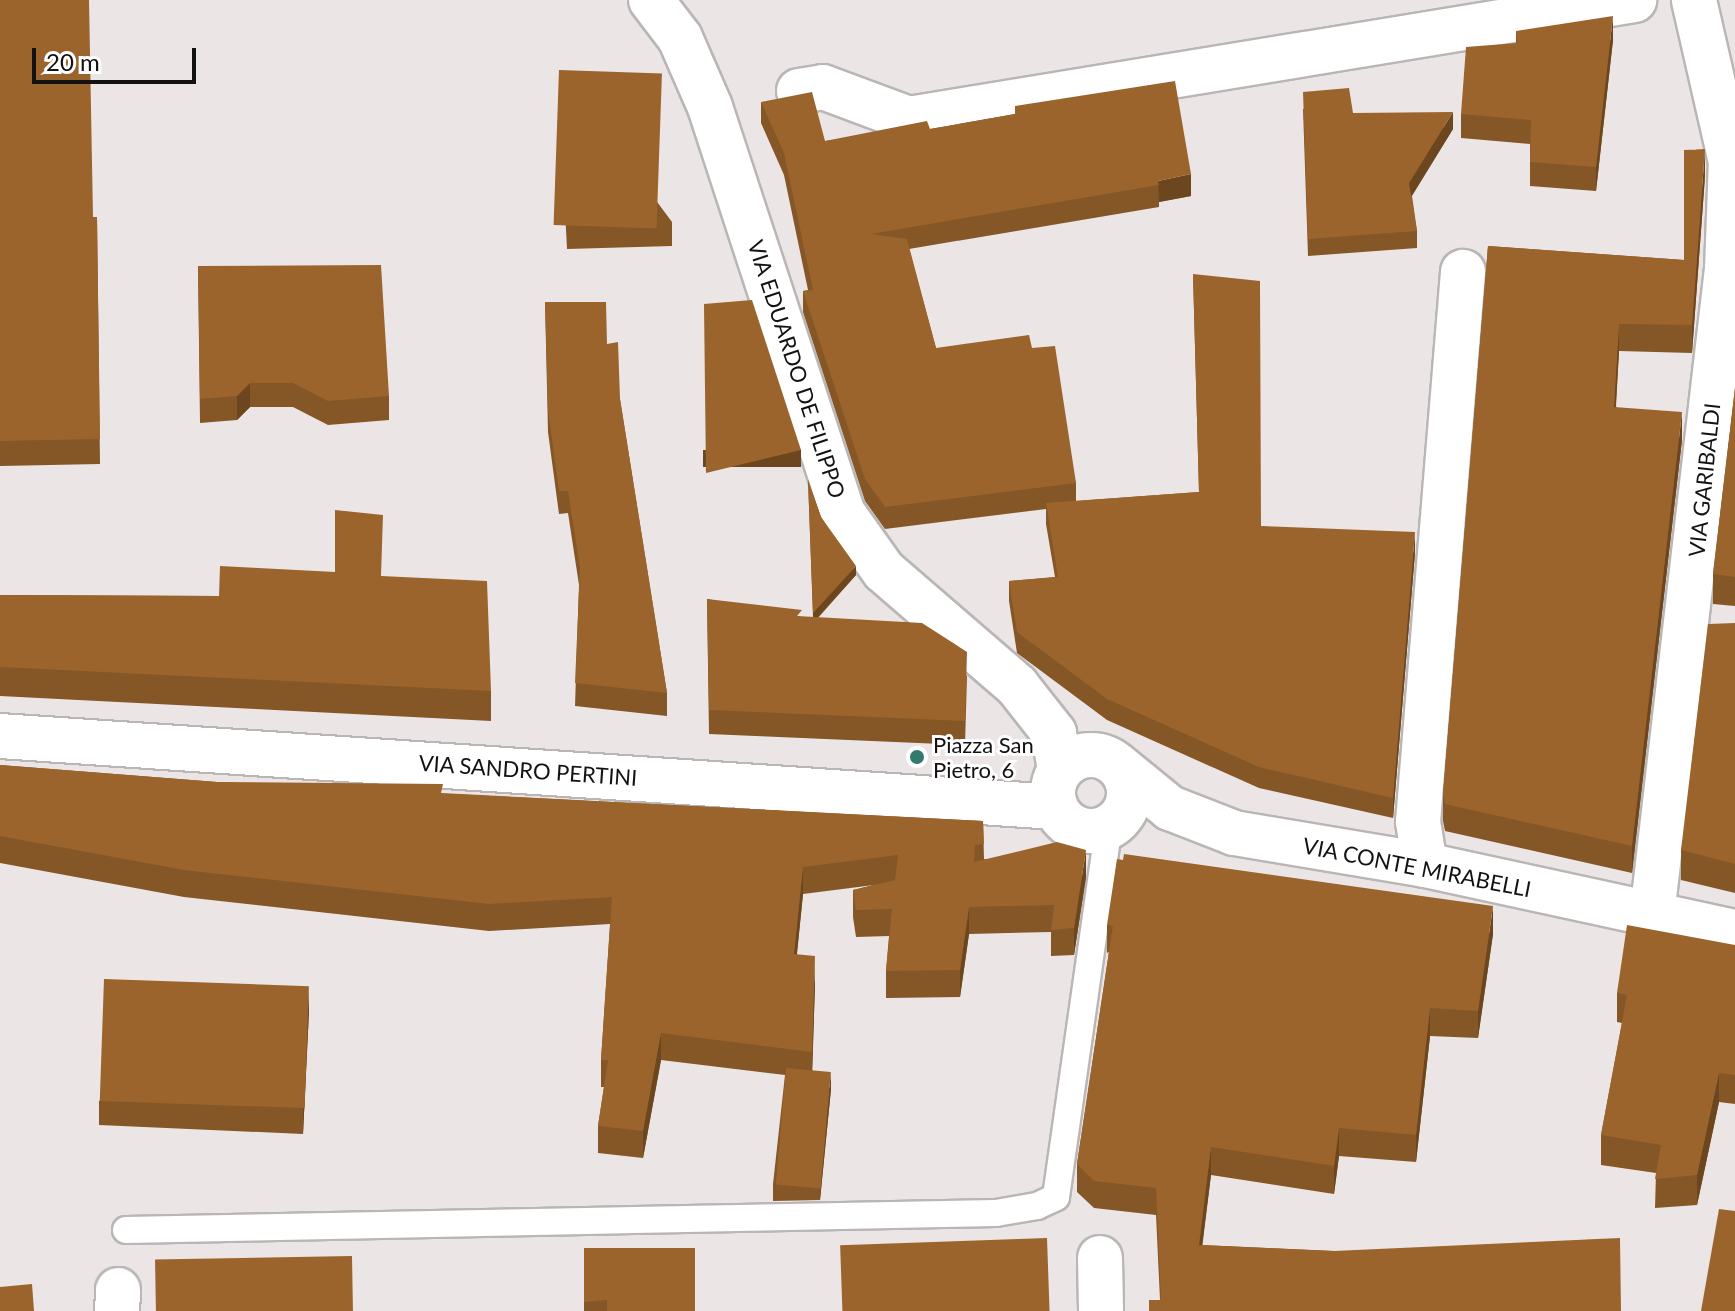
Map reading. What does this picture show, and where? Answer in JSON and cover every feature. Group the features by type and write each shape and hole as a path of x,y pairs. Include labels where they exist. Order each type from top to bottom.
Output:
{"street":[{"name":"VIA EDUARDO DE FILIPPO","path":"651,0 680,38 710,107 842,512 884,571 1017,686 1054,733 1058,789"},
{"path":"799,91 823,87 909,119 1634,0"},
{"name":"VIA GARIBALDI","path":"1652,915 1703,628 1733,162 1694,0"},
{"path":"1425,865 1418,822 1463,272"},
{"name":"VIA SANDRO PERTINI","path":"0,736 1058,789"},
{"path":"1081,756 1116,764 1129,785 1129,798 1109,826 1086,831 1063,819 1058,789 1081,756"},
{"name":"VIA CONTE MIRABELLI","path":"1116,764 1190,820 1234,833 1425,865 1735,932"},
{"path":"1100,1258 1101,1311"}],"lane":[{"path":"126,1230 996,1213 1037,1206 1056,1197 1109,826"}],"building":[{"path":"0,0 89,0 93,217 97,217 100,439 0,441"},
{"path":"1613,16 1596,167 1530,162 1531,120 1461,114 1466,47 1517,43 1516,31"},
{"path":"559,70 662,74 657,229 554,225"},
{"path":"1175,81 1191,174 1158,181 1159,185 871,234 907,239 936,348 1029,335 1032,348 1055,346 1076,483 885,507 865,479 803,291 813,290 784,153 761,102 812,92 825,141 927,121 930,129 1015,114 1015,106"},
{"path":"1349,88 1353,113 1453,112 1409,183 1417,231 1308,239 1303,92"},
{"path":"1705,149 1692,325 1619,324 1614,407 1682,412 1632,846 1445,804 1443,794 1488,246 1684,260 1684,150"},
{"path":"381,265 389,396 328,401 293,383 250,383 237,396 200,399 198,266"},
{"path":"1193,274 1260,281 1261,526 1415,532 1393,798 1259,767 1107,699 1017,632 1009,581 1058,577 1046,503 1199,492"},
{"path":"752,300 801,450 706,473 704,304"},
{"path":"545,302 606,302 607,344 618,342 620,399 667,693 575,683 580,568 568,491 559,491 548,410"},
{"path":"1735,388 1735,577 1713,574"},
{"path":"808,480 821,517 856,566 813,613"},
{"path":"335,510 383,515 381,576 487,581 491,691 0,667 0,595 219,596 220,566 335,572"},
{"path":"707,599 802,610 797,616 922,623 967,652 965,721 709,710"},
{"path":"1735,623 1735,864 1681,850 1708,624"},
{"path":"0,765 217,782 443,784 441,793 983,821 984,844 975,845 974,862 1057,842 1086,850 1074,928 1051,930 1054,905 969,907 960,970 886,971 892,909 856,910 853,890 895,880 898,855 803,867 794,954 815,956 812,1052 661,1033 643,1131 598,1126 608,1060 601,1060 612,897 489,904 184,870 0,836"},
{"path":"1124,854 1493,906 1478,1011 1430,1008 1416,1135 1339,1128 1334,1166 1211,1147 1199,1245 1334,1251 1620,1238 1621,1311 1149,1311 1149,1300 1161,1300 1156,1188 1094,1181 1077,1164 1113,925 1107,925 1117,859 1123,860"},
{"path":"1627,925 1735,945 1735,1075 1719,1073 1697,1175 1655,1179 1661,1145 1601,1135 1627,995 1617,993"},
{"path":"104,979 309,986 305,1108 100,1101"},
{"path":"786,1068 831,1072 821,1188 776,1185"},
{"path":"1719,1209 1735,1211 1735,1311 1701,1311"},
{"path":"1047,1238 1050,1311 842,1311 840,1245"},
{"path":"584,1248 695,1248 695,1311 607,1311 607,1300 584,1302"},
{"path":"352,1256 353,1311 156,1311 155,1259"},
{"path":"32,1284 34,1311 0,1311 0,1287"}],"place":[{"name":"Piazza San Pietro, 6","path":"917,757"}]}
